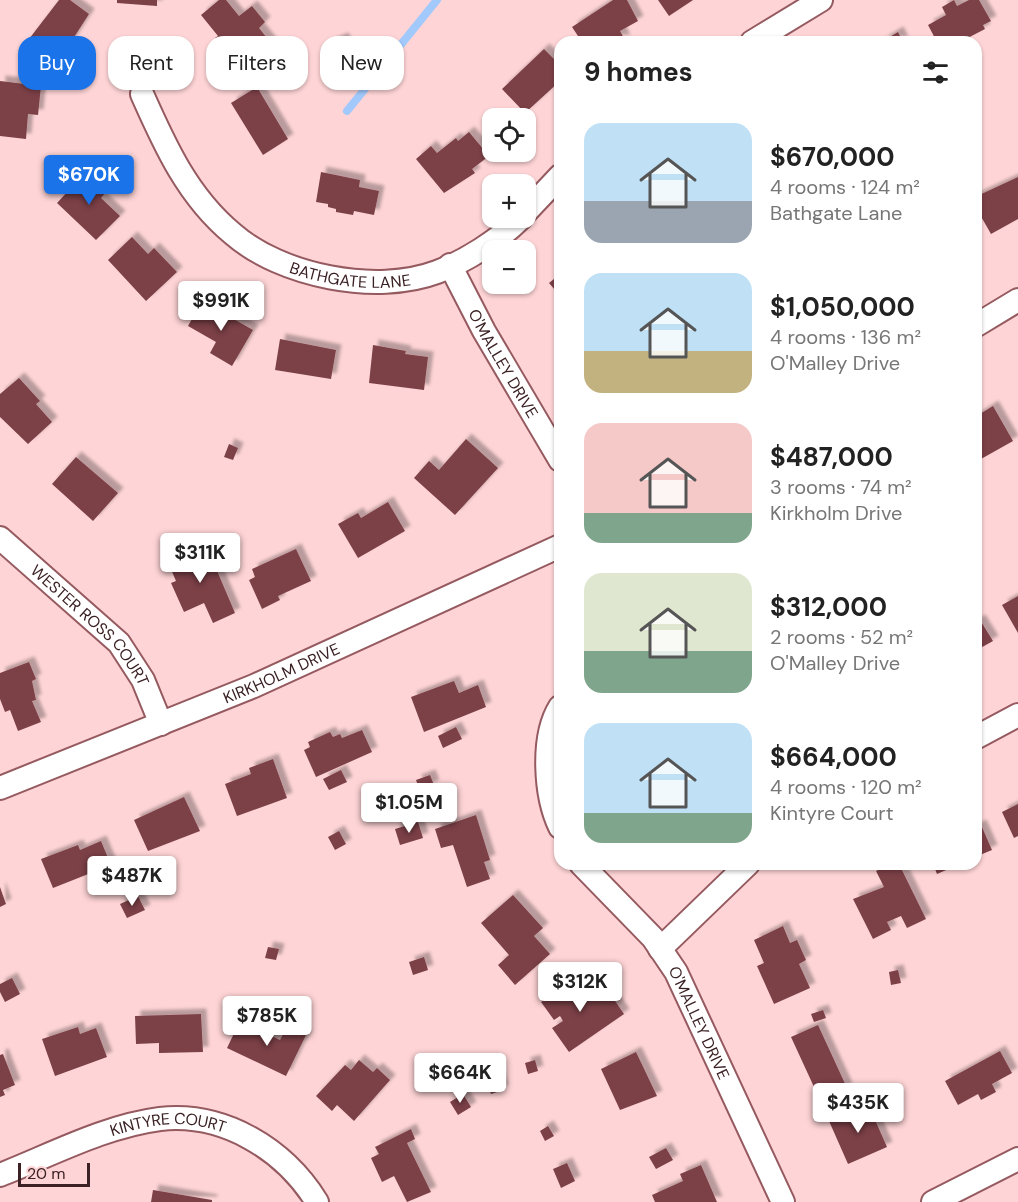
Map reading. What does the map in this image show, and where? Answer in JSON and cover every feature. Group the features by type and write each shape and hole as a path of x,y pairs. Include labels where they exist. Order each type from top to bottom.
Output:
{"street":[{"path":"762,36 821,0"},
{"name":"BATHGATE LANE","path":"142,93 166,147 187,184 233,235 260,253 293,267 345,279 405,279 436,272 492,242 508,228"},
{"path":"536,201 554,182"},
{"name":"O'MALLEY DRIVE","path":"450,265 483,331 554,450"},
{"path":"982,322 1018,300"},
{"name":"WESTER ROSS COURT","path":"0,538 119,643 142,680 161,724"},
{"name":"KIRKHOLM DRIVE","path":"0,788 254,686 554,549"},
{"path":"982,734 1018,715"},
{"path":"554,727 549,744 547,771 549,794 554,809"},
{"name":"O'MALLEY DRIVE","path":"587,870 653,938 676,972 783,1202"},
{"path":"660,949 742,870"},
{"name":"KINTYRE COURT","path":"0,1175 133,1125 159,1119 183,1119 229,1128 250,1137 291,1167 317,1202"},
{"path":"933,1202 1018,1159"}],"building":[{"path":"59,0 70,0 89,14 75,36 31,36"},
{"path":"117,0 157,0 157,6 117,3"},
{"path":"219,0 226,0 239,16 252,6 265,22 259,28 265,36 218,36 201,15"},
{"path":"613,0 627,0 638,21 620,31 623,36 578,36 572,27"},
{"path":"658,0 693,0 669,16"},
{"path":"954,0 957,6 969,0 979,0 991,21 983,25 985,29 972,36 934,36 928,25 946,15 942,7"},
{"path":"544,49 554,59 554,86 530,108 520,108 502,89"},
{"path":"0,81 18,83 18,90 41,90 38,115 28,114 26,139 0,136"},
{"path":"252,90 259,90 288,139 263,155 231,103"},
{"path":"469,132 482,148 482,161 472,169 475,173 444,193 416,159 431,146 437,153 456,138 458,141"},
{"path":"87,171 108,190 101,198 120,216 96,240 57,203"},
{"path":"321,172 360,180 359,187 379,191 374,215 354,211 353,215 336,212 336,209 328,207 328,204 316,202"},
{"path":"1018,177 1018,219 991,234 982,218 982,194"},
{"path":"132,237 148,254 154,248 177,272 146,301 108,260"},
{"path":"554,279 554,289 549,283"},
{"path":"202,301 253,330 232,366 210,353 216,342 188,326"},
{"path":"280,339 336,350 331,379 275,370"},
{"path":"373,345 406,351 405,354 428,357 424,390 369,383"},
{"path":"19,378 40,401 36,404 52,422 28,444 0,417 0,394"},
{"path":"993,406 1013,441 982,458 982,413"},
{"path":"466,439 498,468 455,515 414,478 429,461 439,470"},
{"path":"229,444 238,448 233,460 224,457"},
{"path":"76,457 118,493 93,521 52,484"},
{"path":"388,502 405,531 358,558 338,524 358,513 361,518"},
{"path":"200,545 204,554 209,552 235,613 213,623 204,603 184,612 171,583 176,581 167,560"},
{"path":"296,549 311,581 278,596 280,600 262,609 249,580 255,577 252,569"},
{"path":"1018,596 1018,633 1002,605"},
{"path":"982,623 993,641 982,647"},
{"path":"29,662 36,679 32,681 36,700 32,701 41,722 18,731 10,710 5,712 0,699 0,673"},
{"path":"454,681 459,693 478,685 486,707 424,732 411,697"},
{"path":"456,727 462,739 443,748 438,736"},
{"path":"362,730 372,752 316,777 304,750 310,747 308,742 330,732 333,737 340,734 342,738"},
{"path":"273,759 287,798 237,816 225,784 251,774 249,768"},
{"path":"341,770 347,782 329,790 323,779"},
{"path":"430,775 434,785 420,791 416,780"},
{"path":"184,797 200,831 148,851 134,820"},
{"path":"1018,804 1018,836 1014,838 1002,812"},
{"path":"476,815 490,860 484,862 490,879 467,887 453,845 441,848 435,829"},
{"path":"418,822 423,838 400,845 395,829"},
{"path":"982,827 992,850 982,854"},
{"path":"339,831 346,844 335,850 328,837"},
{"path":"101,841 111,865 53,888 41,859 78,845 80,850"},
{"path":"902,870 926,919 907,928 901,916 887,922 891,930 873,939 853,899 884,887 876,871"},
{"path":"0,887 6,904 0,907"},
{"path":"513,895 543,928 534,936 550,954 515,985 498,965 509,955 481,923"},
{"path":"138,896 145,910 127,918 120,904"},
{"path":"783,926 790,943 797,940 806,960 799,964 810,988 774,1004 757,966 764,963 754,940"},
{"path":"268,947 279,949 276,960 265,958"},
{"path":"424,957 428,970 413,975 409,962"},
{"path":"898,970 901,983 891,985 889,972"},
{"path":"578,976 596,1001 609,992 624,1014 569,1052 552,1028 563,1021 560,1016 554,1020 541,1002"},
{"path":"12,978 20,994 5,1002 0,992 0,984"},
{"path":"823,1010 826,1018 814,1022 811,1014"},
{"path":"201,1014 203,1052 159,1053 159,1043 136,1044 135,1016"},
{"path":"240,1021 280,1040 287,1026 306,1035 286,1076 227,1048"},
{"path":"818,1025 847,1088 820,1100 791,1037"},
{"path":"78,1027 80,1034 96,1028 107,1057 55,1076 42,1039"},
{"path":"1000,1051 1012,1073 992,1084 996,1092 981,1100 978,1094 958,1105 945,1081"},
{"path":"636,1052 657,1096 620,1110 601,1069"},
{"path":"3,1054 15,1085 3,1090 5,1095 0,1097 0,1055"},
{"path":"359,1060 373,1072 377,1068 390,1080 354,1121 337,1105 332,1111 316,1096 345,1065 351,1070"},
{"path":"535,1060 538,1071 528,1074 525,1063"},
{"path":"499,1077 503,1090 491,1094 487,1081"},
{"path":"463,1094 471,1107 458,1115 450,1102"},
{"path":"868,1104 887,1147 848,1164 829,1121"},
{"path":"548,1126 554,1136 545,1141 540,1131"},
{"path":"411,1129 415,1139 407,1143 431,1192 407,1202 394,1176 382,1182 371,1158 379,1154 375,1147"},
{"path":"666,1148 673,1160 656,1169 649,1157"},
{"path":"567,1163 575,1181 561,1188 553,1169"},
{"path":"701,1165 717,1202 655,1202 652,1195 683,1181 680,1174"},
{"path":"153,1190 212,1200 212,1202 151,1202"}],"waterway":[{"path":"347,111 437,0"}]}
